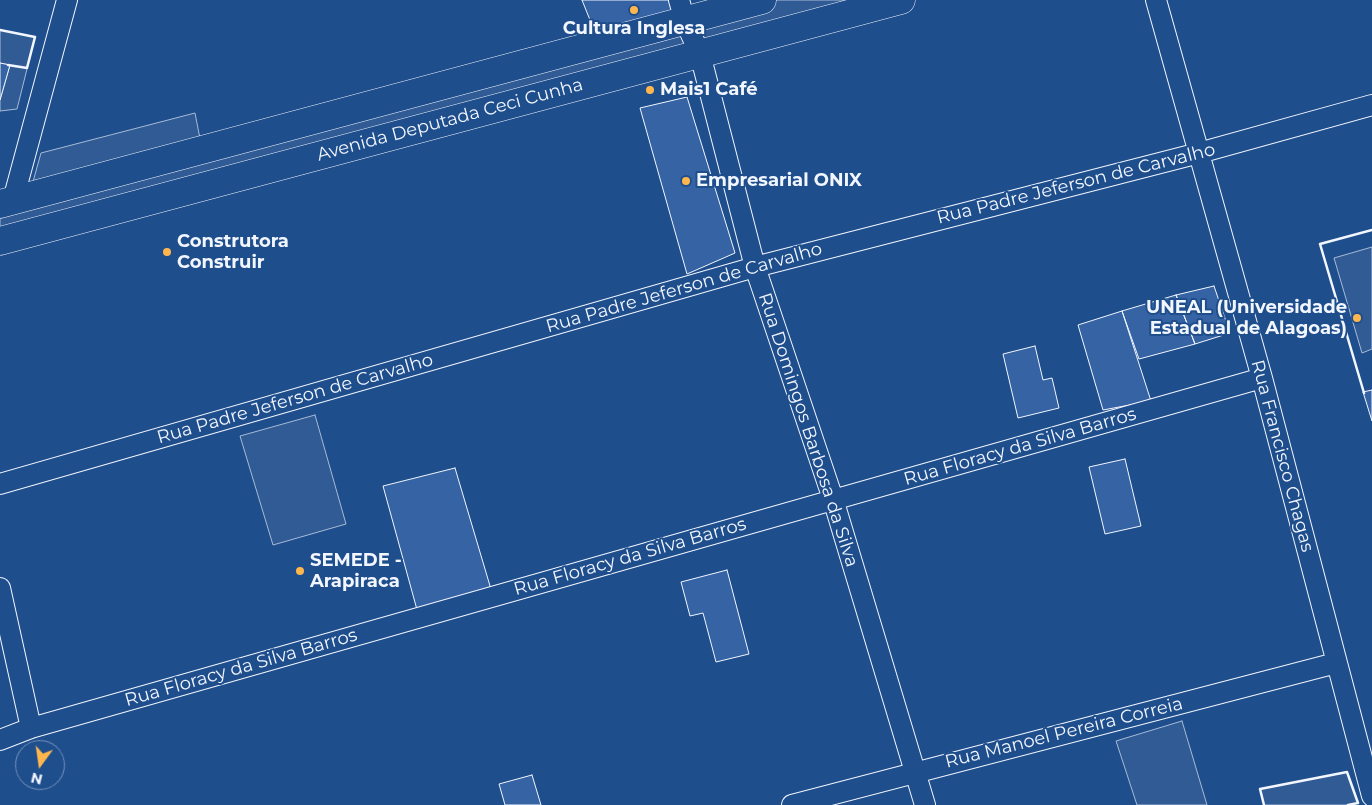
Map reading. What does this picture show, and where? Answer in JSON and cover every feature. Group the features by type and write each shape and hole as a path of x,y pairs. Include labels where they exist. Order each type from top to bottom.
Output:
{"main road":[{"name":"Avenida Deputada Ceci Cunha","path":"6,202 682,10 762,0"},
{"name":"Avenida Deputada Ceci Cunha","path":"0,240 901,0"}],"street":[{"path":"6,202 67,0"},
{"name":"Rua Francisco Chagas","path":"1156,0 1262,378 1372,796"},
{"name":"Rua Domingos Barbosa da Silva","path":"682,10 700,54 755,267 833,499 925,805"},
{"name":"Rua Padre Jeferson de Carvalho","path":"0,484 755,267 1199,153 1372,105"},
{"name":"Rua Floracy da Silva Barros","path":"0,740 31,728 1262,378"},
{"path":"0,588 31,728"},
{"name":"Rua Manoel Pereira Correia","path":"792,805 915,771 1336,663"}],"shaded area":[{"path":"762,0 901,0 0,241 0,195 29,196 41,153 195,113 202,149"},
{"path":"0,30 35,37 17,109 0,111 0,100 10,65 0,63"},
{"path":"1372,247 1372,349 1362,353 1334,258"},
{"path":"315,415 346,524 273,545 240,436"},
{"path":"1182,721 1207,805 1137,805 1116,741"},
{"path":"1347,772 1358,803 1348,805 1264,805 1260,789"}],"building":[{"name":"Cultura Inglesa","path":"582,0 677,0 685,21 596,35"},
{"path":"0,63 10,65 0,100"},
{"name":"Empresarial ONIX","path":"687,97 735,253 687,274 640,108"},
{"path":"1214,286 1230,333 1195,344 1176,295"},
{"path":"1176,295 1195,344 1139,359 1122,311"},
{"path":"1122,311 1151,401 1103,410 1078,325"},
{"path":"1035,346 1043,380 1052,378 1059,408 1018,418 1003,354"},
{"path":"1372,390 1372,421 1363,392"},
{"path":"1125,459 1141,526 1105,534 1089,467"},
{"path":"455,468 493,596 419,617 383,486"},
{"path":"727,570 749,654 716,662 703,613 690,616 681,582"},
{"path":"532,775 541,805 505,805 499,784"}],"wall":[{"path":"0,30 35,37 27,68 8,65"},
{"path":"1364,393 1320,244 1372,230"},
{"path":"1264,805 1260,789 1347,772 1358,803 1348,805"}],"place":[{"name":"Cultura Inglesa","path":"634,10"},
{"name":"Mais1 Café","path":"650,90"},
{"name":"Empresarial ONIX","path":"686,181"},
{"name":"Construtora Construir","path":"167,252"},
{"name":"UNEAL (Universidade Estadual de Alagoas)","path":"1357,318"},
{"name":"SEMEDE - Arapiraca","path":"300,571"}]}
